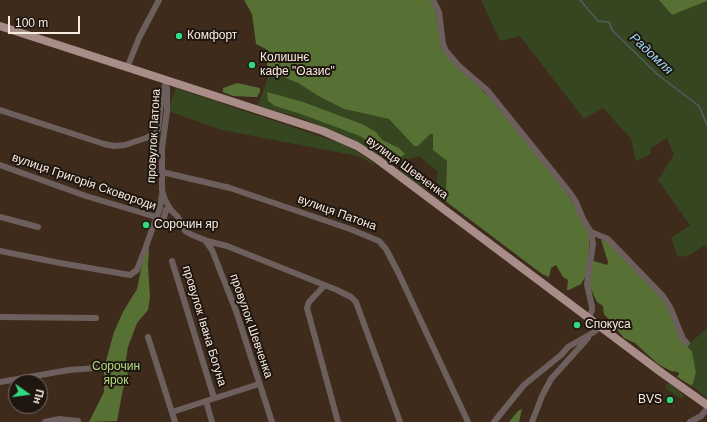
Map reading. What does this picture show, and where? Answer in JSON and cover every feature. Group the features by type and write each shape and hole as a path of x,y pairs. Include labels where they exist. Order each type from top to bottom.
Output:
{"main road":[{"name":"вулиця Шевченка","path":"0,26 323,131 357,146 377,159 589,316 662,373 707,404"}],"street":[{"path":"127,68 140,34 159,0"},
{"path":"433,0 439,12 443,44 446,51 459,66 487,90 548,165 576,202 583,219 591,232 593,244 587,284 592,311 589,316"},
{"path":"0,110 104,144 114,146 125,145 156,133 158,129 162,94 174,82"},
{"name":"провулок Патона","path":"148,240 160,208 162,194 162,148 167,111 174,82"},
{"name":"вулиця Григорія Сковороди","path":"0,165 86,196 156,217 163,222 166,210 171,210 178,217 185,231 205,240 227,246 349,296 356,302 400,422"},
{"name":"вулиця Патона","path":"162,172 230,188 350,229 379,241 386,249 402,281 468,422"},
{"name":"провулок Патона","path":"162,194 171,210"},
{"path":"0,217 38,227"},
{"path":"0,251 130,275 137,270 148,240 155,227 163,222"},
{"path":"591,232 608,238 663,296 670,307 682,339 687,343"},
{"name":"провулок Шевченка","path":"205,240 212,250 236,311 272,422"},
{"name":"провулок Івана Богуна","path":"172,261 214,398"},
{"path":"324,286 309,302 307,308 338,422"},
{"path":"0,317 96,318"},
{"path":"494,422 524,385 561,355 568,347 594,332 601,326"},
{"path":"532,422 542,396 551,379 570,357 601,326"},
{"path":"148,337 175,422"},
{"path":"0,382 69,370 96,368"},
{"path":"172,412 259,384"},
{"path":"206,401 212,422"},
{"path":"690,422 701,416 707,409"},
{"path":"45,422 59,419 78,421"}],"green space":[{"path":"244,0 432,0 436,12 441,48 489,97 558,180 575,206 590,235 588,261 594,261 607,265 608,262 601,240 608,241 662,298 687,346 692,352 696,373 692,386 677,377 679,374 678,372 671,371 658,364 635,343 624,338 604,314 603,306 597,302 591,289 585,283 585,277 581,284 567,290 568,280 563,277 556,265 551,268 549,277 542,274 440,197 446,189 447,161 433,150 433,134 430,134 418,146 414,146 389,119 344,109 320,97 298,83 281,76 268,77 266,49 256,44 252,14"},
{"path":"481,0 659,0 672,15 707,1 707,249 705,245 688,256 678,257 671,238 690,225 658,180 674,155 667,138 651,148 651,154 636,161 631,139 603,108 584,119 520,36 500,41"},
{"path":"659,0 707,0 707,1 672,15"},
{"path":"281,76 298,83 320,97 344,109 389,119 414,146 418,146 430,133 433,134 433,150 447,161 446,189 440,197 435,194 438,172 419,156 394,164 350,138 306,120 258,105 268,77"},
{"path":"237,83 260,88 260,92 257,97 252,97 233,96 223,92 223,88"},
{"path":"176,88 337,142 347,146 372,161 375,165 358,156 222,130 168,111"},
{"path":"267,92 303,102 362,124 376,132 382,140 399,148 405,154 401,157 393,157 360,136 275,106 268,101"},
{"path":"404,167 427,183 428,187 426,189 423,188 400,173 400,169"},
{"name":"Сорочин ярок","path":"148,248 150,297 148,310 137,323 128,347 126,359 128,378 123,389 117,421 89,422 104,392 104,368 114,332 123,312 137,289 143,260"},
{"path":"707,328 707,398 692,386 696,373 687,346"},
{"path":"667,384 670,384 683,394 684,395 682,398 667,389 665,387"},
{"path":"522,409 519,422 509,422 518,411"}],"waterway":[{"name":"Радомля","path":"580,0 598,21 609,22 612,30 657,74 699,106 707,125"}],"place":[{"name":"Комфорт","path":"179,36"},
{"name":"Колишнє кафе \"Оазис\"","path":"252,65"},
{"name":"Сорочин яр","path":"146,225"},
{"name":"Спокуса","path":"577,325"},
{"name":"BVS","path":"670,400"}]}
